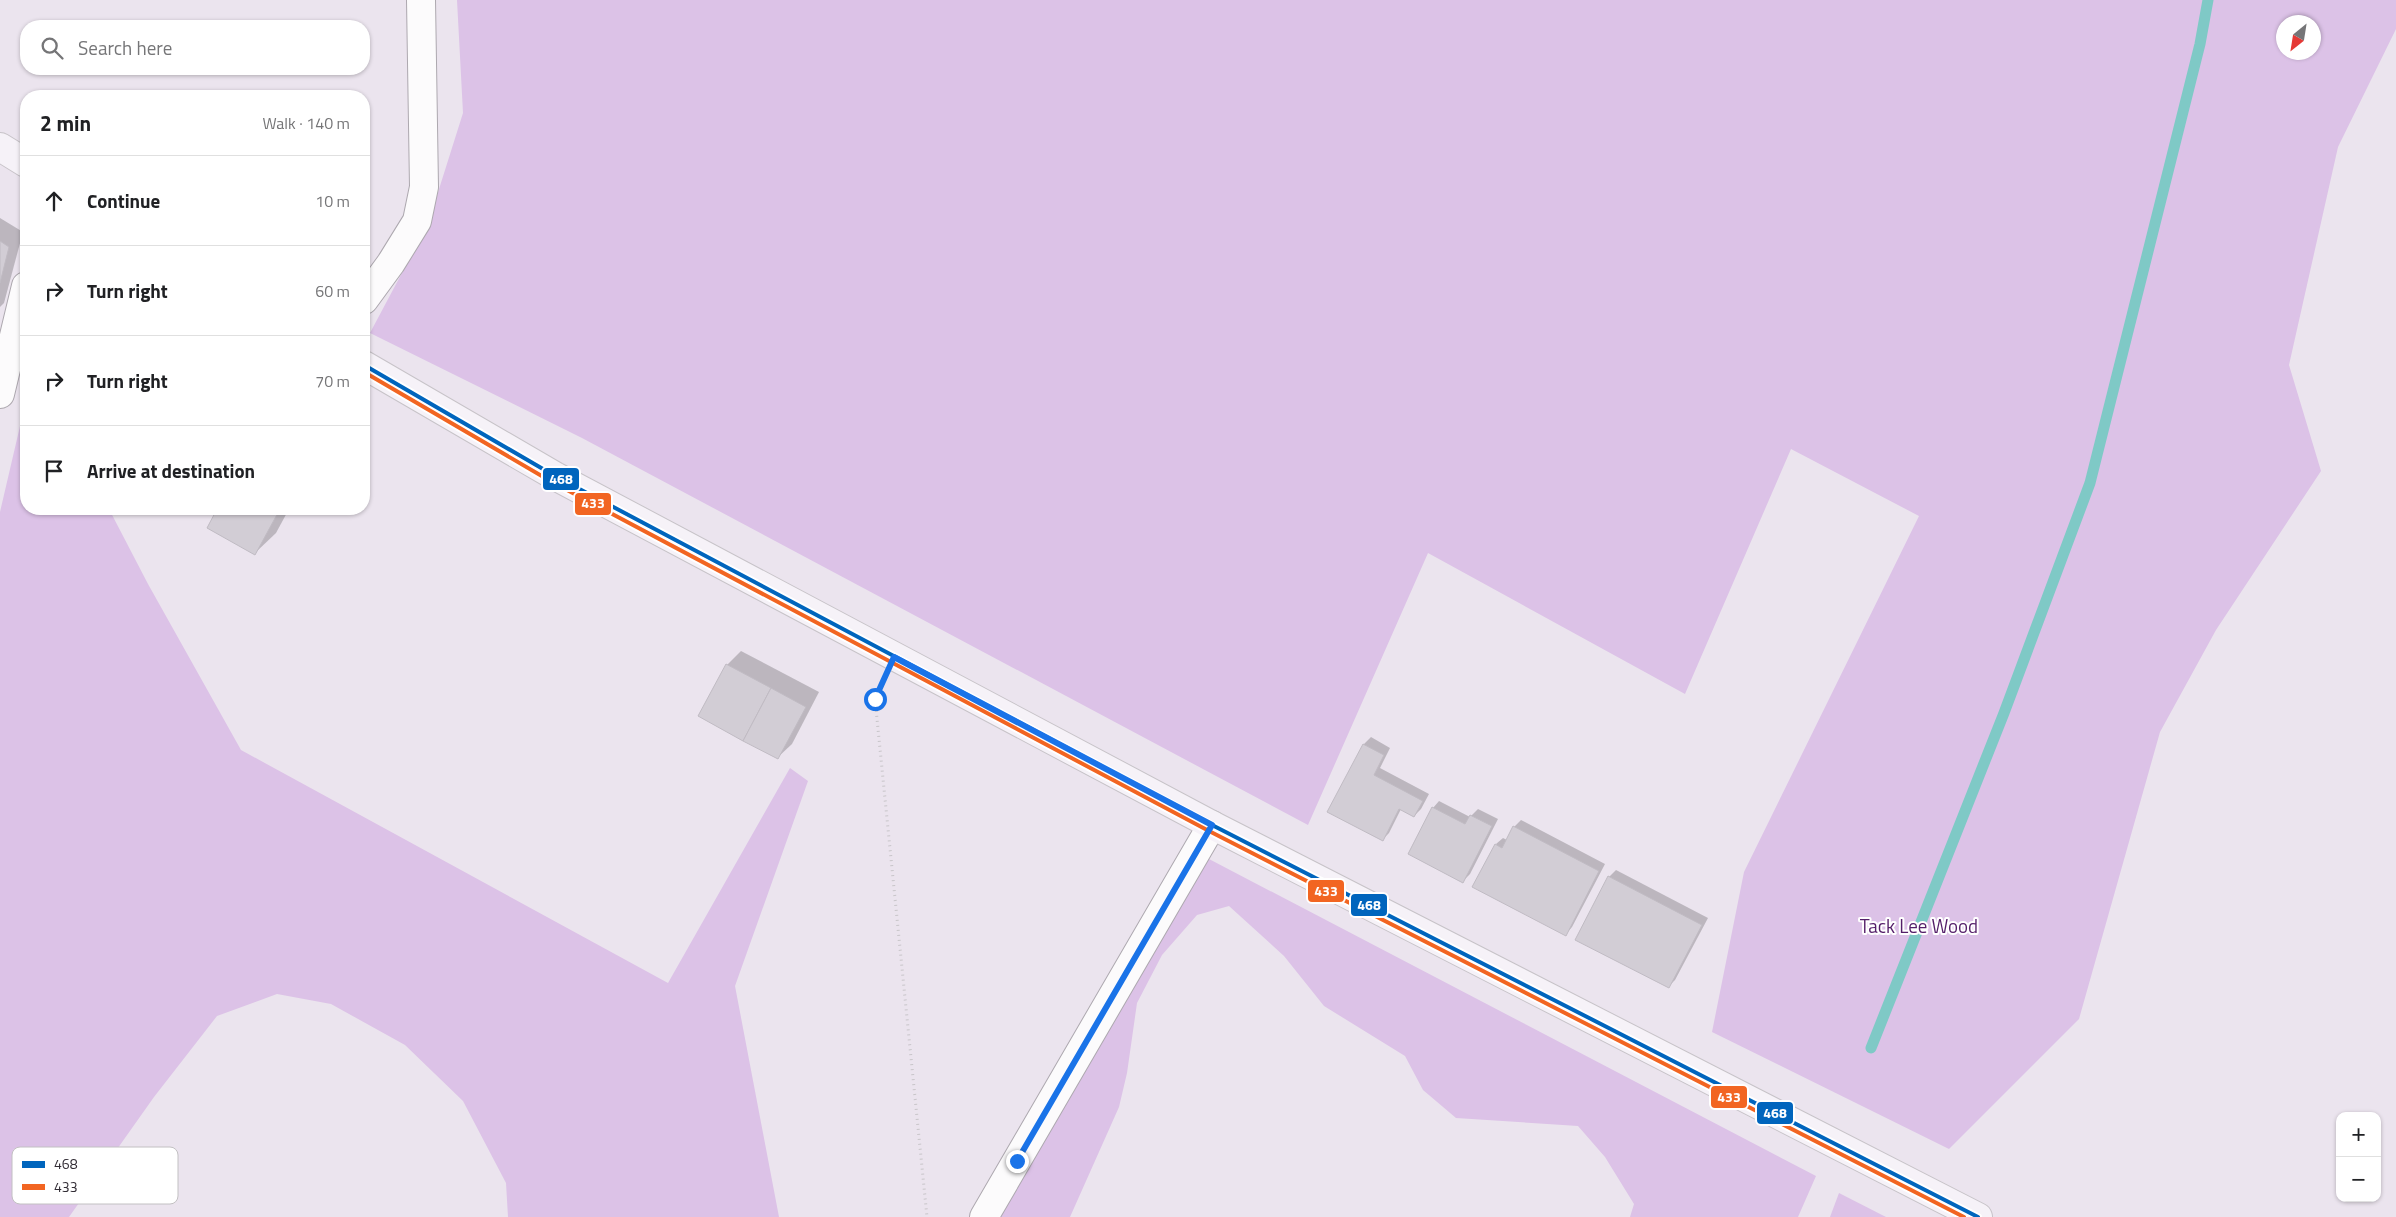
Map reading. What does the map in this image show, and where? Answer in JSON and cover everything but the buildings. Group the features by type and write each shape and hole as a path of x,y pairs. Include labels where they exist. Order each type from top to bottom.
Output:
{"main road":[{"path":"0,147 20,159"},
{"path":"370,368 555,476 1212,825 1978,1217"}],"street":[{"path":"370,292 391,263 417,221 424,187 421,0"},
{"path":"0,394 20,311"},
{"path":"984,1217 1212,825"}],"path":[{"path":"894,657 875,699 927,1217"}],"green space":[{"name":"Tack Lee Wood","path":"457,0 2396,0 2396,29 2338,147 2289,365 2321,471 2216,630 2160,732 2079,1019 1949,1149 1712,1032 1744,872 1919,516 1791,449 1685,694 1428,553 1308,825 582,438 370,333 428,224 463,113"},
{"path":"20,426 20,515 112,515 148,584 241,750 668,983 790,768 808,781 735,986 779,1217 508,1217 506,1183 463,1101 405,1045 331,1004 277,994 217,1016 154,1097 119,1147 12,1147 12,1204 78,1204 69,1217 0,1217 0,512"},
{"path":"1209,859 1816,1176 1798,1217 1630,1217 1634,1204 1605,1157 1578,1126 1456,1118 1423,1090 1405,1056 1324,1006 1284,956 1229,906 1197,915 1162,955 1137,1003 1127,1073 1119,1107 1070,1217 995,1217 1187,881"},
{"path":"1839,1193 1886,1217 1830,1217"}],"waterway":[{"path":"1871,1048 2004,713 2090,483 2200,44 2208,0"}],"transit line":[{"name":"468","path":"370,368 555,476 1212,825 1978,1217"},
{"name":"433","path":"370,376 552,482 1209,831 1964,1217"}],"route":[{"path":"875,699 894,657 1212,825 1017,1161"}]}
